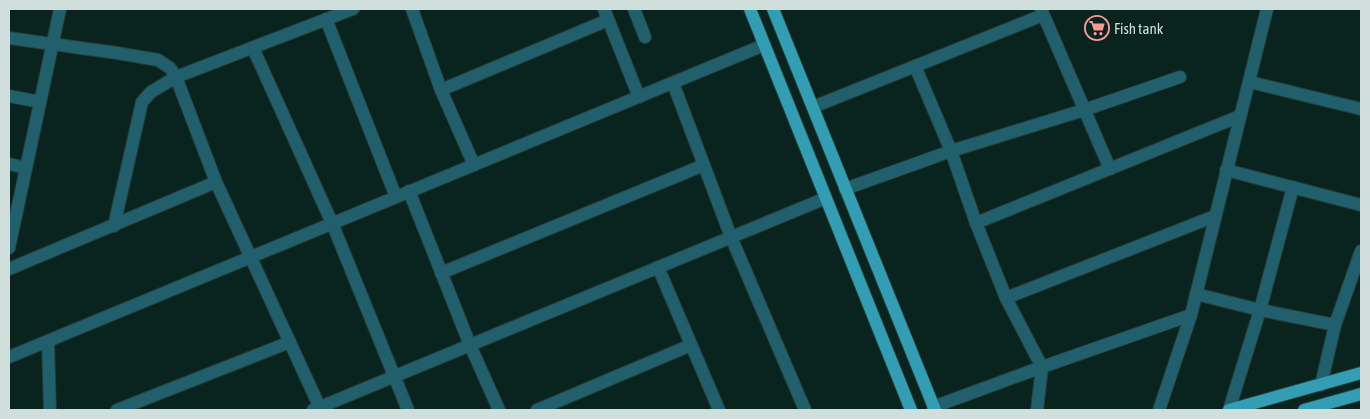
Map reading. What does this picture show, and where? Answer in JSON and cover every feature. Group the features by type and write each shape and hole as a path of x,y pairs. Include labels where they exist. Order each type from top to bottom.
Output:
{"main road":[{"path":"750,9 910,410"},
{"path":"773,9 934,409"},
{"path":"807,151 827,144"},
{"path":"1229,410 1361,373"},
{"path":"1304,410 1329,407 1361,394"}],"street":[{"path":"9,248 60,9"},
{"path":"114,226 142,102 151,92 176,77 353,9"},
{"path":"412,9 441,90 474,165"},
{"path":"634,9 645,37"},
{"path":"1159,410 1191,315 1267,9"},
{"path":"812,107 1042,12 1110,169"},
{"path":"441,90 606,15 639,97"},
{"path":"326,19 396,197"},
{"path":"9,38 158,60 170,68 176,77 216,182 290,342 318,409 826,198"},
{"path":"9,357 764,45"},
{"path":"253,48 332,223 408,410"},
{"path":"915,66 951,151 976,223 1006,298 1042,367 1038,410"},
{"path":"846,189 951,151 1084,110 1180,77"},
{"path":"1250,82 1361,109"},
{"path":"672,83 731,237 805,410"},
{"path":"9,96 40,102"},
{"path":"976,223 1240,116"},
{"path":"9,164 26,168"},
{"path":"441,273 704,165"},
{"path":"1226,170 1361,205"},
{"path":"9,269 216,182"},
{"path":"1229,410 1260,310 1293,187"},
{"path":"409,192 470,345 499,410"},
{"path":"1006,298 1215,216"},
{"path":"1321,385 1335,325 1361,251"},
{"path":"658,267 719,410"},
{"path":"1196,294 1260,310 1335,325"},
{"path":"934,409 1042,367 1191,315"},
{"path":"48,342 50,410"},
{"path":"117,410 290,342"},
{"path":"537,410 691,345"}],"place":[{"name":"Fish tank","path":"1097,28"}]}
